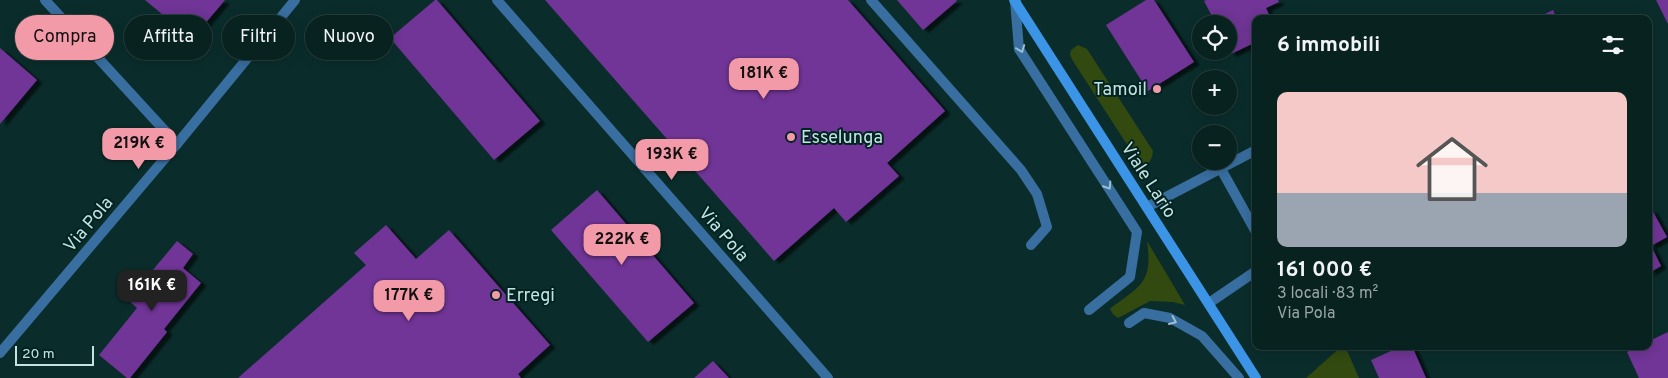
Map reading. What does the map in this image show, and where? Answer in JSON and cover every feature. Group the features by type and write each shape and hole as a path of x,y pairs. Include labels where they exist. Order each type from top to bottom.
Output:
{"main road":[{"name":"Viale Lario","path":"1015,0 1256,378"}],"street":[{"path":"45,0 177,144"},
{"name":"Via Pola","path":"0,353 177,144 295,0"},
{"name":"Via Pola","path":"496,0 828,378"},
{"path":"871,0 1021,170 1038,194 1047,227 1031,245"},
{"path":"1015,0 1019,49 1137,232 1130,277 1089,310"},
{"path":"1237,160 1252,152"},
{"path":"1148,207 1219,170"},
{"path":"1222,170 1252,225"},
{"path":"1208,303 1252,273"},
{"path":"1128,323 1144,314 1170,318 1202,336 1239,378"}],"green space":[{"path":"1078,45 1087,49 1153,151 1148,164 1143,164 1137,160 1073,61 1070,55 1071,50"},
{"path":"1147,241 1185,305 1173,302 1150,301 1118,318 1110,309 1131,293 1143,281 1146,274 1148,265"},
{"path":"1338,350 1347,350 1359,378 1306,378"}],"building":[{"path":"145,0 225,0 212,15 163,15"},
{"path":"437,0 540,121 494,160 393,42 393,35"},
{"name":"Esselunga","path":"545,0 848,0 945,111 887,163 899,176 846,222 834,208 774,261"},
{"path":"897,0 956,0 957,1 923,30"},
{"path":"1146,0 1154,0 1194,62 1148,91 1106,25"},
{"path":"1206,0 1278,0 1279,2 1266,8 1269,15 1252,15 1252,44 1237,51 1237,15 1211,15 1204,1"},
{"path":"1656,0 1668,0 1668,24"},
{"path":"1553,10 1555,15 1543,15"},
{"path":"0,48 37,80 0,124"},
{"path":"597,190 694,303 648,342 551,230"},
{"path":"1652,210 1667,237 1652,245"},
{"path":"386,225 416,259 449,230 550,345 518,374 521,378 238,378 366,265 354,253"},
{"path":"177,241 193,254 183,268 201,283 164,329 167,332 130,378 127,378 99,355 137,308 128,300"},
{"path":"1652,248 1661,266 1652,271"},
{"path":"1668,332 1668,378 1639,378 1627,352 1631,350 1652,350 1652,340"},
{"path":"1393,350 1414,350 1426,378 1379,378 1371,360"},
{"path":"713,361 729,378 694,378"}],"place":[{"name":"Tamoil","path":"1157,89"},
{"name":"Esselunga","path":"791,137"},
{"name":"Erregi","path":"496,295"}]}
